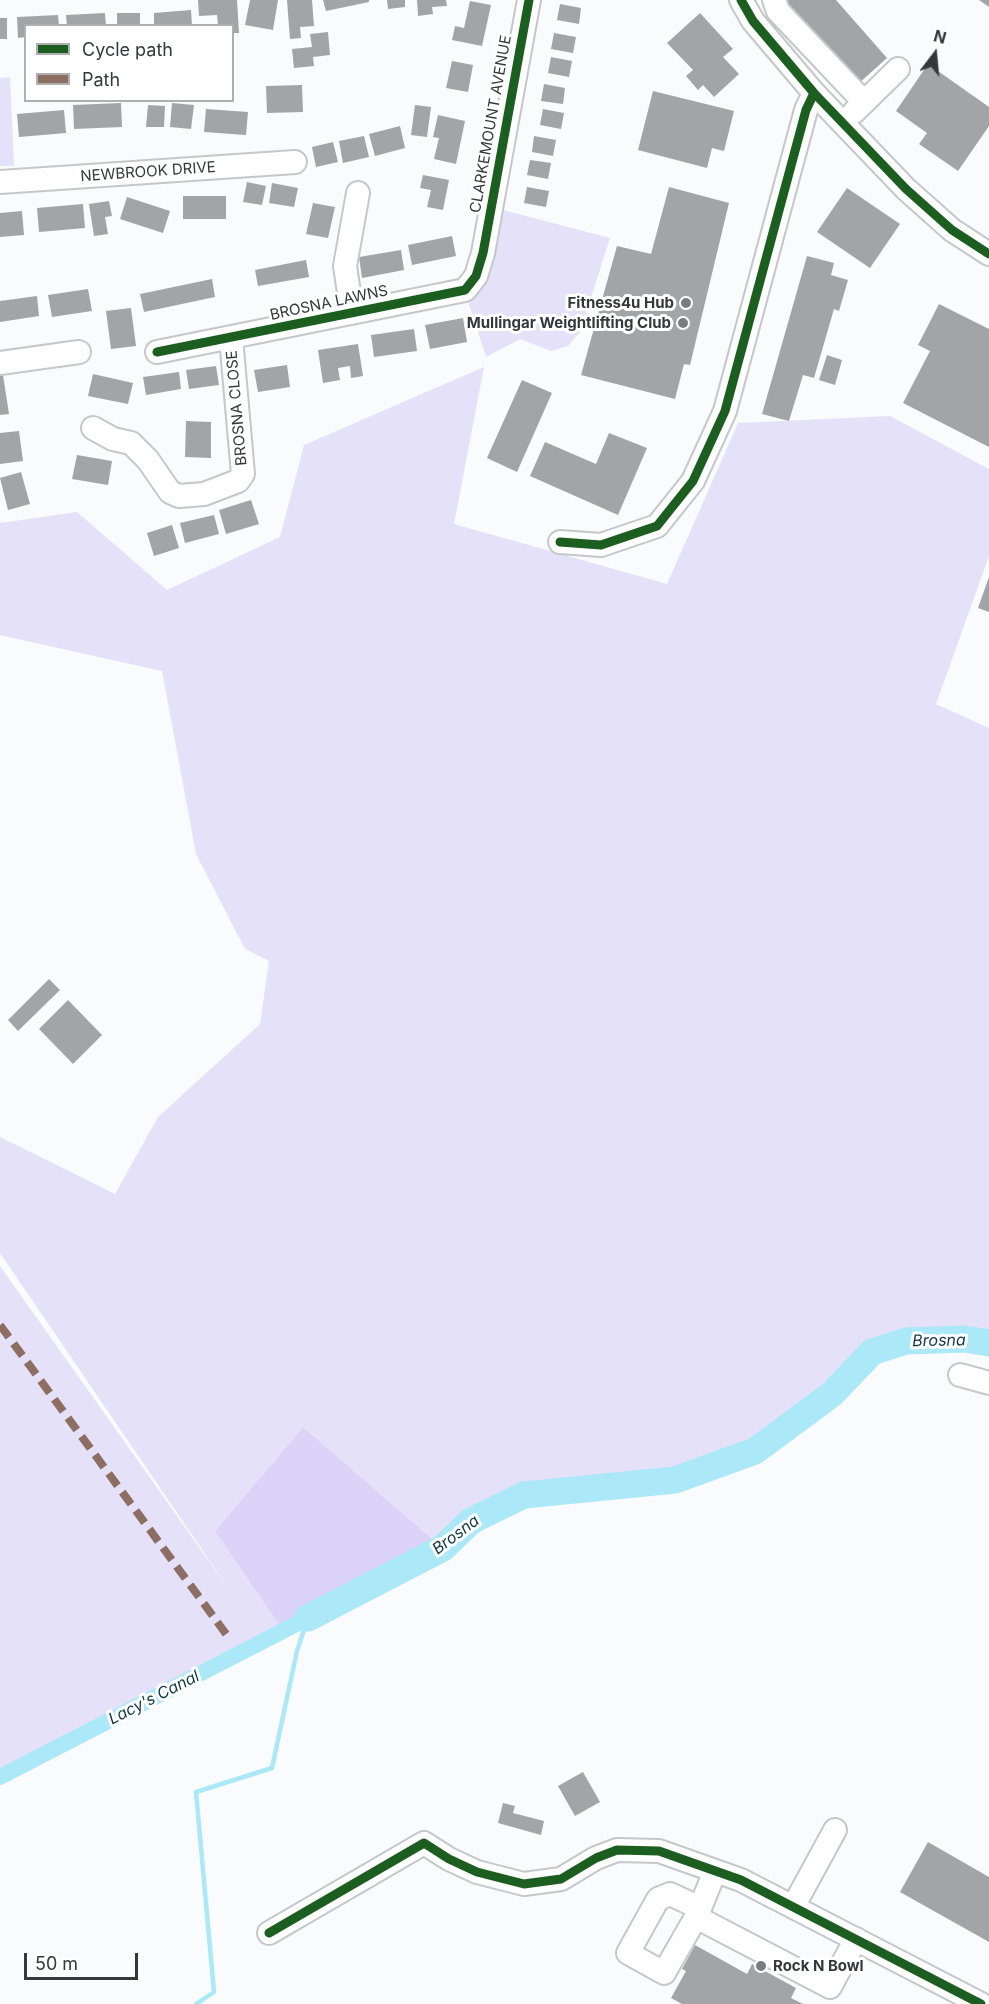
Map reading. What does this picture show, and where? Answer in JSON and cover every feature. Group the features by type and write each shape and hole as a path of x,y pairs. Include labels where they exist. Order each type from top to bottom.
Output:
{"street":[{"name":"CLARKEMOUNT AVENUE","path":"483,253 529,0"},
{"path":"741,0 753,21 814,93 906,189 952,230 989,254"},
{"path":"774,0 778,11 864,102"},
{"path":"843,123 898,69"},
{"path":"560,542 601,545 657,526 693,481 725,411 806,110 814,93"},
{"name":"NEWBROOK DRIVE","path":"0,182 295,162"},
{"path":"352,313 345,266 358,193"},
{"name":"BROSNA LAWNS","path":"157,352 465,290 476,276 483,253"},
{"name":"BROSNA CLOSE","path":"93,428 113,439 131,443 148,460 170,492 179,496 204,494 238,481 243,474 231,338"},
{"path":"0,363 79,352"},
{"path":"960,1375 989,1383"},
{"path":"793,1907 835,1830"},
{"path":"269,1933 424,1843 449,1859 477,1872 524,1884 561,1879 596,1858 616,1850 659,1851 741,1880 981,2004"},
{"path":"715,1871 700,1908 670,1894 658,1899 628,1953 664,1973 696,1917 830,1987 856,1939"}],"shaded area":[{"path":"10,77 14,166 0,166 0,78"},
{"path":"503,210 610,238 580,332 568,346 551,351 520,339 486,357 467,298 493,256"},
{"path":"484,367 454,524 667,584 738,423 890,416 989,469 989,556 936,704 989,728 989,1343 965,1339 906,1341 872,1351 832,1394 755,1451 675,1480 524,1495 471,1521 443,1548 303,1427 215,1531 283,1631 0,1770 0,1266 233,1595 0,1253 0,1137 115,1194 158,1117 260,1024 269,961 245,949 196,854 162,671 0,635 0,523 77,512 167,590 280,537 304,445"},
{"path":"303,1427 443,1548 283,1631 215,1531"}],"building":[{"path":"198,0 237,0 239,33 234,33 234,24 218,24 217,15 199,16"},
{"path":"250,0 278,0 273,30 245,25"},
{"path":"287,0 312,0 314,26 300,27 301,38 290,39"},
{"path":"323,0 369,0 369,2 326,11"},
{"path":"387,0 405,0 405,7 388,9"},
{"path":"417,0 446,0 447,6 432,7 433,14 418,16"},
{"path":"782,0 836,0 887,58 857,85"},
{"path":"979,0 989,0 989,7"},
{"path":"470,1 491,5 482,46 452,40 455,26 464,28"},
{"path":"560,4 581,8 579,24 557,20"},
{"path":"191,10 192,24 154,24 154,13"},
{"path":"105,13 106,24 67,24 66,15"},
{"path":"117,13 140,13 140,24 117,24"},
{"path":"700,13 733,49 723,57 739,74 714,97 703,85 698,90 686,76 693,70 667,43"},
{"path":"58,15 59,24 24,24 24,37 18,38 17,17"},
{"path":"0,18 7,18 7,39 0,39"},
{"path":"328,32 330,55 313,57 314,66 294,68 292,49 312,47 310,34"},
{"path":"554,33 576,37 573,53 551,49"},
{"path":"551,57 572,61 569,77 548,73"},
{"path":"452,61 473,65 468,92 446,88"},
{"path":"928,64 989,107 989,126 958,171 919,144 927,133 896,111"},
{"path":"544,84 565,88 563,104 541,101"},
{"path":"302,85 303,112 267,113 266,86"},
{"path":"653,91 734,111 724,151 712,148 707,168 638,150"},
{"path":"121,103 122,127 74,129 73,105"},
{"path":"172,103 194,105 191,129 170,127"},
{"path":"148,105 165,106 164,127 146,127"},
{"path":"415,105 431,107 427,137 411,135"},
{"path":"206,109 248,112 246,135 204,132"},
{"path":"543,109 564,113 561,129 540,125"},
{"path":"64,110 66,133 19,137 17,114"},
{"path":"438,115 465,121 456,164 434,159 439,138 433,137"},
{"path":"400,126 405,148 375,156 369,134"},
{"path":"364,136 369,157 343,163 339,141"},
{"path":"534,136 556,140 553,156 532,152"},
{"path":"333,142 338,162 316,167 312,147"},
{"path":"530,160 551,163 548,179 527,175"},
{"path":"423,175 449,180 443,210 427,207 431,190 420,188"},
{"path":"247,182 266,186 262,205 243,202"},
{"path":"272,183 298,188 294,207 269,203"},
{"path":"527,187 549,191 546,207 524,203"},
{"path":"669,187 729,203 690,365 684,364 675,399 581,375 617,246 651,254"},
{"path":"847,188 900,224 870,268 817,232"},
{"path":"183,196 226,196 226,219 183,219"},
{"path":"127,197 170,211 163,233 120,219"},
{"path":"109,201 112,216 105,217 108,234 94,236 89,204"},
{"path":"313,203 335,207 328,238 306,234"},
{"path":"83,204 85,228 39,232 37,208"},
{"path":"22,211 24,235 0,237 0,213"},
{"path":"452,236 456,256 412,265 408,245"},
{"path":"401,250 404,270 362,278 359,257"},
{"path":"807,256 834,263 831,275 848,280 839,311 834,309 814,378 803,375 789,421 762,414"},
{"path":"306,260 309,277 258,286 255,270"},
{"path":"212,279 215,297 144,312 140,294"},
{"path":"88,289 92,311 52,317 48,295"},
{"path":"37,296 39,316 0,322 0,301"},
{"path":"939,304 989,329 989,447 903,403 930,351 918,345"},
{"path":"131,308 136,346 111,349 106,311"},
{"path":"463,318 467,342 430,349 425,325"},
{"path":"414,329 417,351 374,357 371,335"},
{"path":"358,344 363,376 351,378 350,366 338,368 340,380 323,383 318,350"},
{"path":"827,355 842,360 835,385 819,380"},
{"path":"287,365 290,387 258,392 254,370"},
{"path":"216,366 219,385 189,389 186,370"},
{"path":"179,372 181,389 146,395 143,377"},
{"path":"93,374 133,383 128,404 88,396"},
{"path":"3,375 9,414 0,415 0,376"},
{"path":"522,380 552,393 517,472 487,458"},
{"path":"186,421 211,422 211,458 185,457"},
{"path":"19,431 23,461 0,464 0,433"},
{"path":"609,433 647,448 618,515 530,476 545,442 596,464"},
{"path":"77,455 112,461 108,485 72,479"},
{"path":"21,472 30,504 8,510 0,478"},
{"path":"251,500 259,524 226,534 219,510"},
{"path":"214,515 219,534 185,543 180,523"},
{"path":"172,525 179,548 154,556 147,533"},
{"path":"989,577 989,612 978,608"},
{"path":"49,979 60,990 18,1031 8,1020"},
{"path":"68,1000 102,1035 73,1064 39,1029"},
{"path":"583,1772 600,1802 575,1816 558,1786"},
{"path":"503,1803 515,1806 513,1813 544,1821 541,1835 498,1823"},
{"path":"928,1842 989,1877 989,1942 900,1892"},
{"path":"695,1945 747,1974 752,1964 796,1988 791,1998 803,2004 682,2004 671,1998 686,1971 682,1969"}],"waterway":[{"name":"Brosna","path":"308,1618 443,1548 471,1521 524,1495 675,1480 755,1451 832,1394 872,1352 906,1341 965,1339 989,1343"},
{"name":"Brosna","path":"196,2004 214,1992 196,1792 272,1768 297,1651 308,1618"},
{"name":"Lacy's Canal","path":"0,1777 308,1618"}],"marked path":[{"path":"0,1325 229,1638"}],"cycle path":[{"path":"157,352 465,290 476,276 483,253 529,0"},
{"path":"741,0 753,21 814,93 906,189 952,230 989,254"},
{"path":"560,542 601,545 657,526 693,481 725,411 806,110 814,93"},
{"path":"269,1933 424,1843 449,1859 477,1872 524,1884 561,1879 596,1858 617,1850 659,1851 741,1880 981,2004"}],"place":[{"name":"Fitness4u Hub","path":"686,303"},
{"name":"Mullingar Weightlifting Club","path":"683,323"},
{"name":"Rock N Bowl","path":"761,1966"}]}
